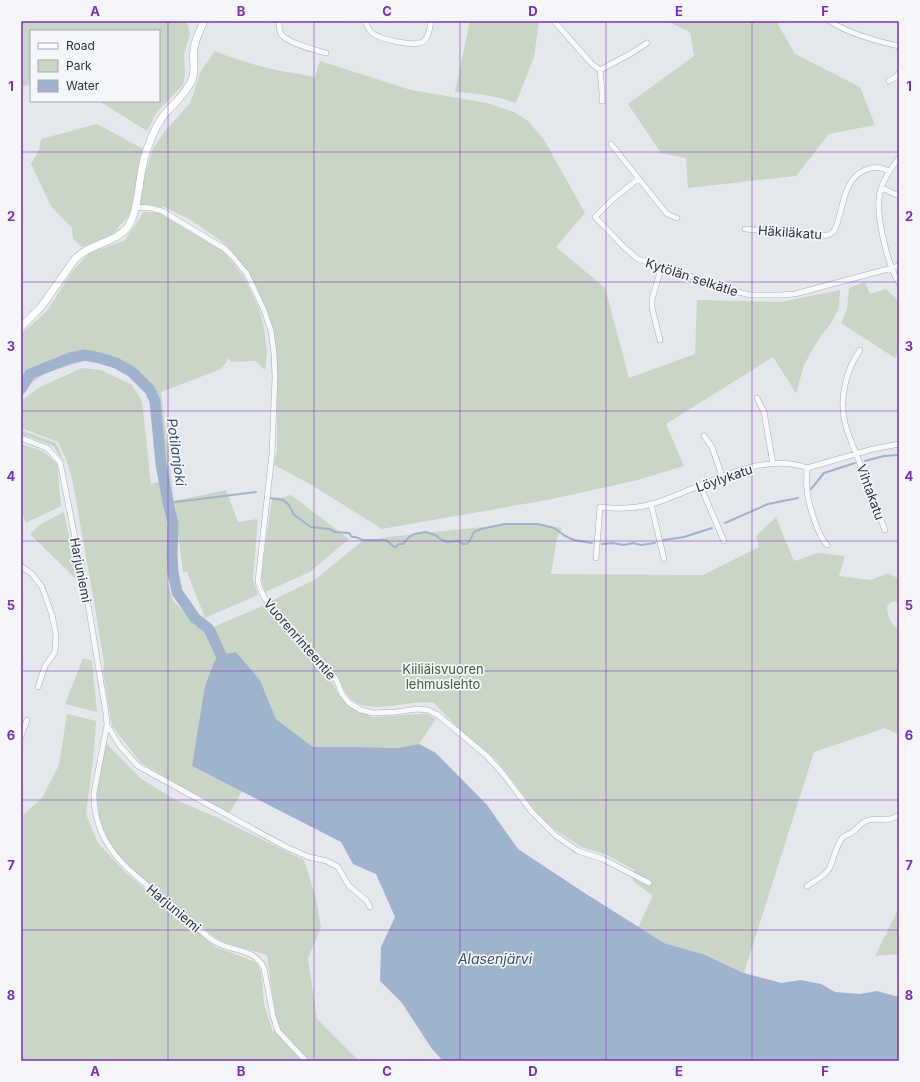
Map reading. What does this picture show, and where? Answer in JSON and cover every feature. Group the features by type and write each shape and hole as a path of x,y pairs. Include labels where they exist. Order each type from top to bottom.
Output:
{"street":[{"path":"21,327 41,307 80,253 115,238 126,230 132,219 140,174 154,130 164,115 186,91 191,82 195,68 195,45 204,21"},
{"path":"279,21 279,28 282,35 289,40 326,53"},
{"path":"365,21 367,28 377,36 409,44 419,44 425,41 429,32 431,21"},
{"path":"554,21 592,64 600,70 602,101"},
{"path":"830,21 849,30 888,44 899,46"},
{"path":"600,70 647,43"},
{"path":"889,80 896,77 899,72"},
{"path":"611,144 667,214 677,218"},
{"path":"899,158 889,171 879,199 885,245 891,268 899,283"},
{"name":"Häkiläkatu","path":"745,229 818,236 829,235 835,228 846,193 853,178 860,172 875,167 881,167 889,171"},
{"name":"Kytölän selkätie","path":"638,179 612,200 595,217 631,254 642,260 736,292 766,296 795,294 899,266"},
{"path":"882,188 899,196"},
{"name":"Vuorenrinteentie","path":"135,208 151,208 162,211 225,249 247,274 264,310 274,354 275,378 272,454 258,581 259,588 266,602 280,619 336,678 342,694 349,703 361,710 373,713 417,709 428,710 438,716 487,756 504,775 532,812 555,835 578,851 603,859 649,883"},
{"path":"660,340 652,308 652,299 662,266"},
{"name":"Vihtakatu","path":"860,350 848,372 845,384 843,410 846,425 856,454 885,530"},
{"path":"757,398 764,412 773,464"},
{"path":"704,436 712,447 722,476"},
{"name":"Harjuniemi","path":"21,438 47,448 60,462 88,604 106,713 107,725 93,804 96,819 101,832 108,845 126,868 182,913 202,932 219,944 243,950 261,962 264,968 273,1016 278,1031 306,1061"},
{"name":"Löylykatu","path":"596,558 600,507 624,508 651,504 722,476 747,469 773,464 794,464 807,468 899,444"},
{"path":"807,468 808,497 822,538 827,545"},
{"path":"700,485 724,541"},
{"path":"651,504 664,559"},
{"path":"21,566 32,574 42,587 52,615 56,635 54,652 45,666 38,687"},
{"path":"21,736 27,720"},
{"name":"Harjuniemi","path":"107,725 120,746 138,766 286,847 309,857 328,861 338,867 349,886 366,900 370,907"},
{"path":"807,886 829,869 841,841 864,821 888,820 899,815"}],"green space":[{"path":"21,21 184,21 188,25 190,35 184,54 185,74 183,85 157,112 147,131 101,102 160,102 160,30 30,30 30,84 21,87"},
{"path":"470,21 539,21 534,57 516,103 486,95 455,92"},
{"path":"666,21 779,21 778,24 795,54 860,87 875,125 829,134 796,176 688,188 686,158 661,153 628,104 694,56 690,32"},
{"path":"215,51 251,64 315,77 320,61 411,90 487,103 514,112 528,121 543,138 585,213 556,247 605,288 629,378 695,354 697,300 781,302 840,290 839,308 804,365 796,393 773,357 666,424 684,466 634,481 547,500 382,529 310,484 274,465 277,451 277,413 269,327 250,276 229,248 191,220 164,207 140,205 145,174 153,148 166,130 190,103 201,71"},
{"path":"97,124 143,149 130,214 113,234 82,247 73,239 72,228 51,206 31,164 39,150 41,139"},
{"path":"144,212 159,213 223,251 244,277 259,308 264,328 267,353 265,370 256,361 231,362 229,358 221,369 161,392 174,501 226,490 238,522 258,519 253,579 258,595 205,618 187,572 183,572 174,502 168,502 156,401 138,377 96,357 44,374 21,391 21,334 47,311 71,273 89,253 124,241"},
{"path":"865,282 870,294 886,289 899,301 899,350 895,358 841,323 847,309 849,288"},
{"path":"82,368 101,370 132,385 142,401 151,484 161,481 174,577 167,580 173,600 194,623 206,631 220,657 215,660 192,766 242,791 229,814 141,763 112,726 103,672 104,663 95,607 72,478 66,459 58,442 21,428 21,401 40,387"},
{"path":"21,430 56,443 65,463 53,446 21,435"},
{"path":"21,444 43,451 57,464 61,506 26,523 21,511"},
{"path":"291,495 349,539 310,572 265,592 261,577 272,498 281,498"},
{"path":"64,512 78,581 30,534 41,524"},
{"name":"Kiiliäisvuoren lehmuslehto","path":"776,517 794,561 818,553 845,556 839,576 871,580 888,573 899,579 899,601 891,602 887,607 890,620 893,625 899,629 899,735 885,728 814,752 744,973 703,954 664,943 638,927 653,896 633,881 634,870 607,855 581,847 539,817 518,787 496,760 464,734 434,703 424,702 369,707 359,704 351,699 345,692 331,668 271,601 316,579 361,542 388,537 523,523 562,528 557,538 551,574 703,575 759,547 756,536"},
{"path":"265,605 325,671 339,695 348,705 372,717 427,714 436,719 419,744 398,748 313,747 276,719 260,680 236,652 222,655 211,628"},
{"path":"83,658 92,661 97,712 65,704"},
{"path":"67,714 96,721 86,814 98,843 126,873 216,947 256,962 261,971 264,1004 273,1032 279,1025 275,1014 267,955 220,941 127,866 109,843 99,819 98,803 95,796 106,743 140,778 174,799 216,817 304,860 316,898 321,928 308,958 317,1019 359,1061 21,1061 21,817 42,798 59,765"},
{"path":"899,908 899,954 875,956"}],"water":[{"name":"Alasenjärvi","path":"236,652 260,680 276,719 313,747 398,748 419,744 436,753 487,805 518,849 664,943 703,954 744,973 781,983 801,980 821,984 835,992 860,994 877,991 899,997 899,1061 443,1061 432,1049 402,1003 380,981 381,947 395,917 376,874 353,864 341,842 192,766 205,686 215,660 221,655"}],"waterway":[{"name":"Potilanjoki","path":"21,389 30,374 70,358 85,355 116,363 132,372 150,390 155,401 161,464 173,523 172,555 173,572 177,592 195,618 209,629 221,655"},
{"path":"865,461 884,456 899,455"},
{"path":"811,489 824,473 855,463"},
{"path":"168,503 256,492"},
{"path":"270,498 283,500 289,505 294,515 311,527 349,533 352,537 363,540 386,540 394,547 399,544 403,544 414,534 426,532 447,542 458,541 466,544 469,542 474,532 505,524 538,524 554,528 565,536 574,540 592,543"},
{"path":"725,523 768,504 798,498"},
{"path":"664,540 684,537 712,528"},
{"path":"602,544 612,543 624,545 633,543 641,545 655,543"}]}
